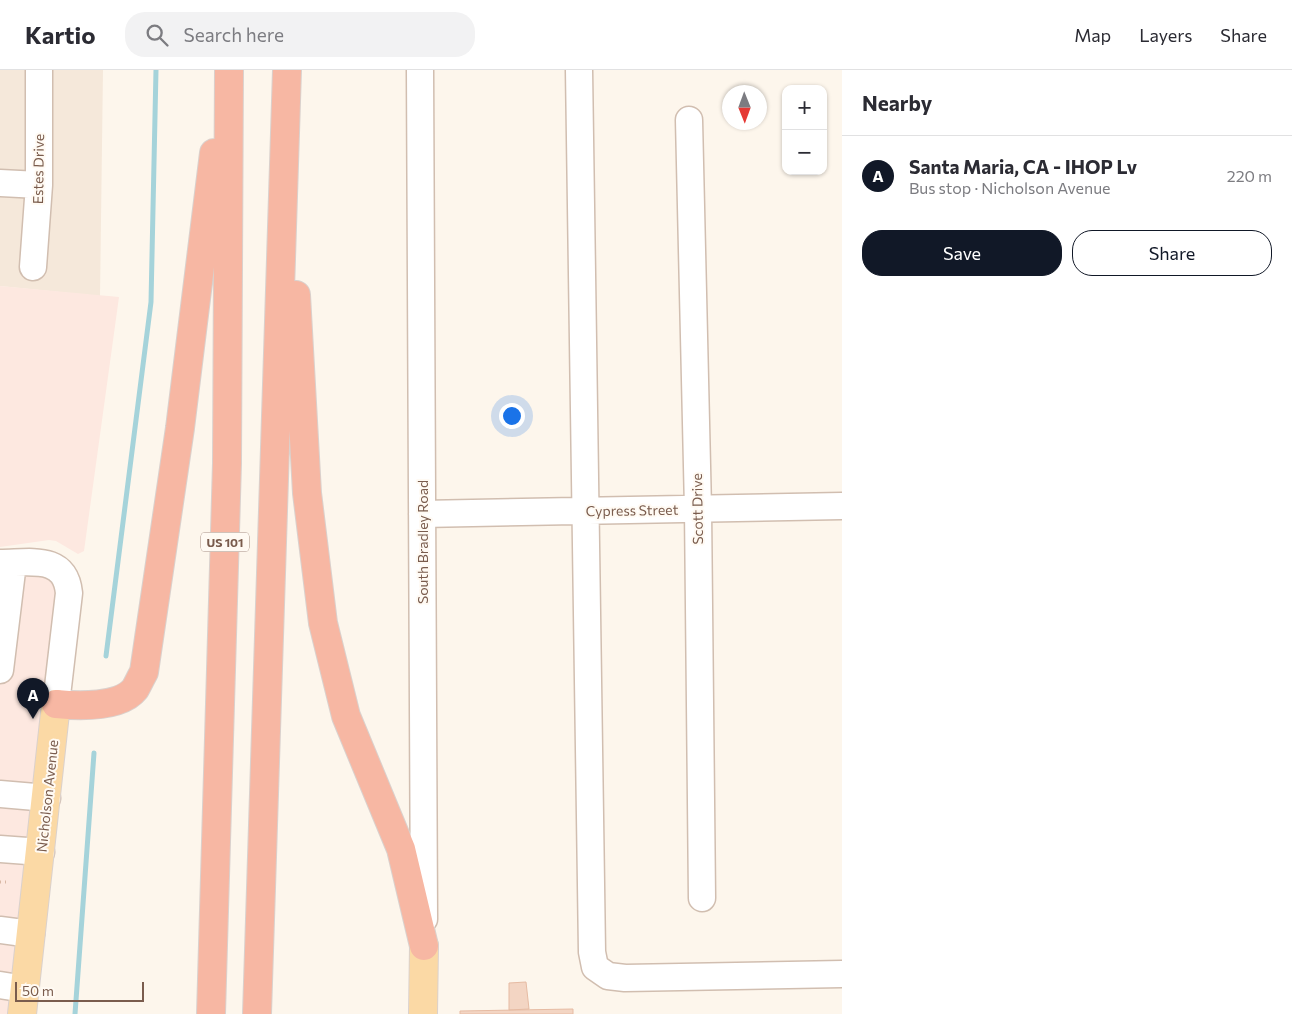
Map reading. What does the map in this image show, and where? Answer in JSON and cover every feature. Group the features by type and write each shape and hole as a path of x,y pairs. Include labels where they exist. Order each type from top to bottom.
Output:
{"highway":[{"path":"56,704 80,706 108,704 134,691 144,672 180,428 214,153 228,70"},
{"name":"US 101","path":"210,1014 227,463 228,70"},
{"path":"257,1014 287,70"},
{"path":"286,105 307,493 323,623 346,716 401,849 424,946"}],"main road":[{"name":"Nicholson Avenue","path":"16,996 31,934 56,704"},
{"name":"South Bradley Road","path":"423,1014 424,946"}],"street":[{"name":"Estes Drive","path":"33,267 39,185 40,70"},
{"name":"South Bradley Road","path":"420,70 424,946"},
{"path":"579,70 592,952 596,967 608,976 625,978 842,974"},
{"name":"Scott Drive","path":"689,120 698,509 702,898"},
{"path":"0,184 39,185"},
{"name":"Cypress Street","path":"422,514 842,506"},
{"path":"0,670 7,563"},
{"name":"Nicholson Avenue","path":"7,563 43,563 59,567 68,579 69,593 56,704"},
{"path":"0,794 47,798"},
{"path":"0,849 41,852"},
{"path":"0,930 31,934"}],"path":[{"path":"0,882 9,882"}],"shaded area":[{"path":"0,70 103,70 100,296 0,286"},
{"path":"0,286 119,297 84,551 78,554 56,541 49,540 0,547"},
{"path":"44,574 55,581 56,596 20,1014 0,1014 0,576"}],"building":[{"path":"526,982 529,1009 509,1010 509,983"},
{"path":"573,1009 573,1014 460,1014 460,1011"}],"waterway":[{"path":"106,656 151,302 156,70"},
{"path":"75,1014 94,753"}],"place":[{"name":"Santa Maria, CA - IHOP Lv","path":"33,719"}]}
